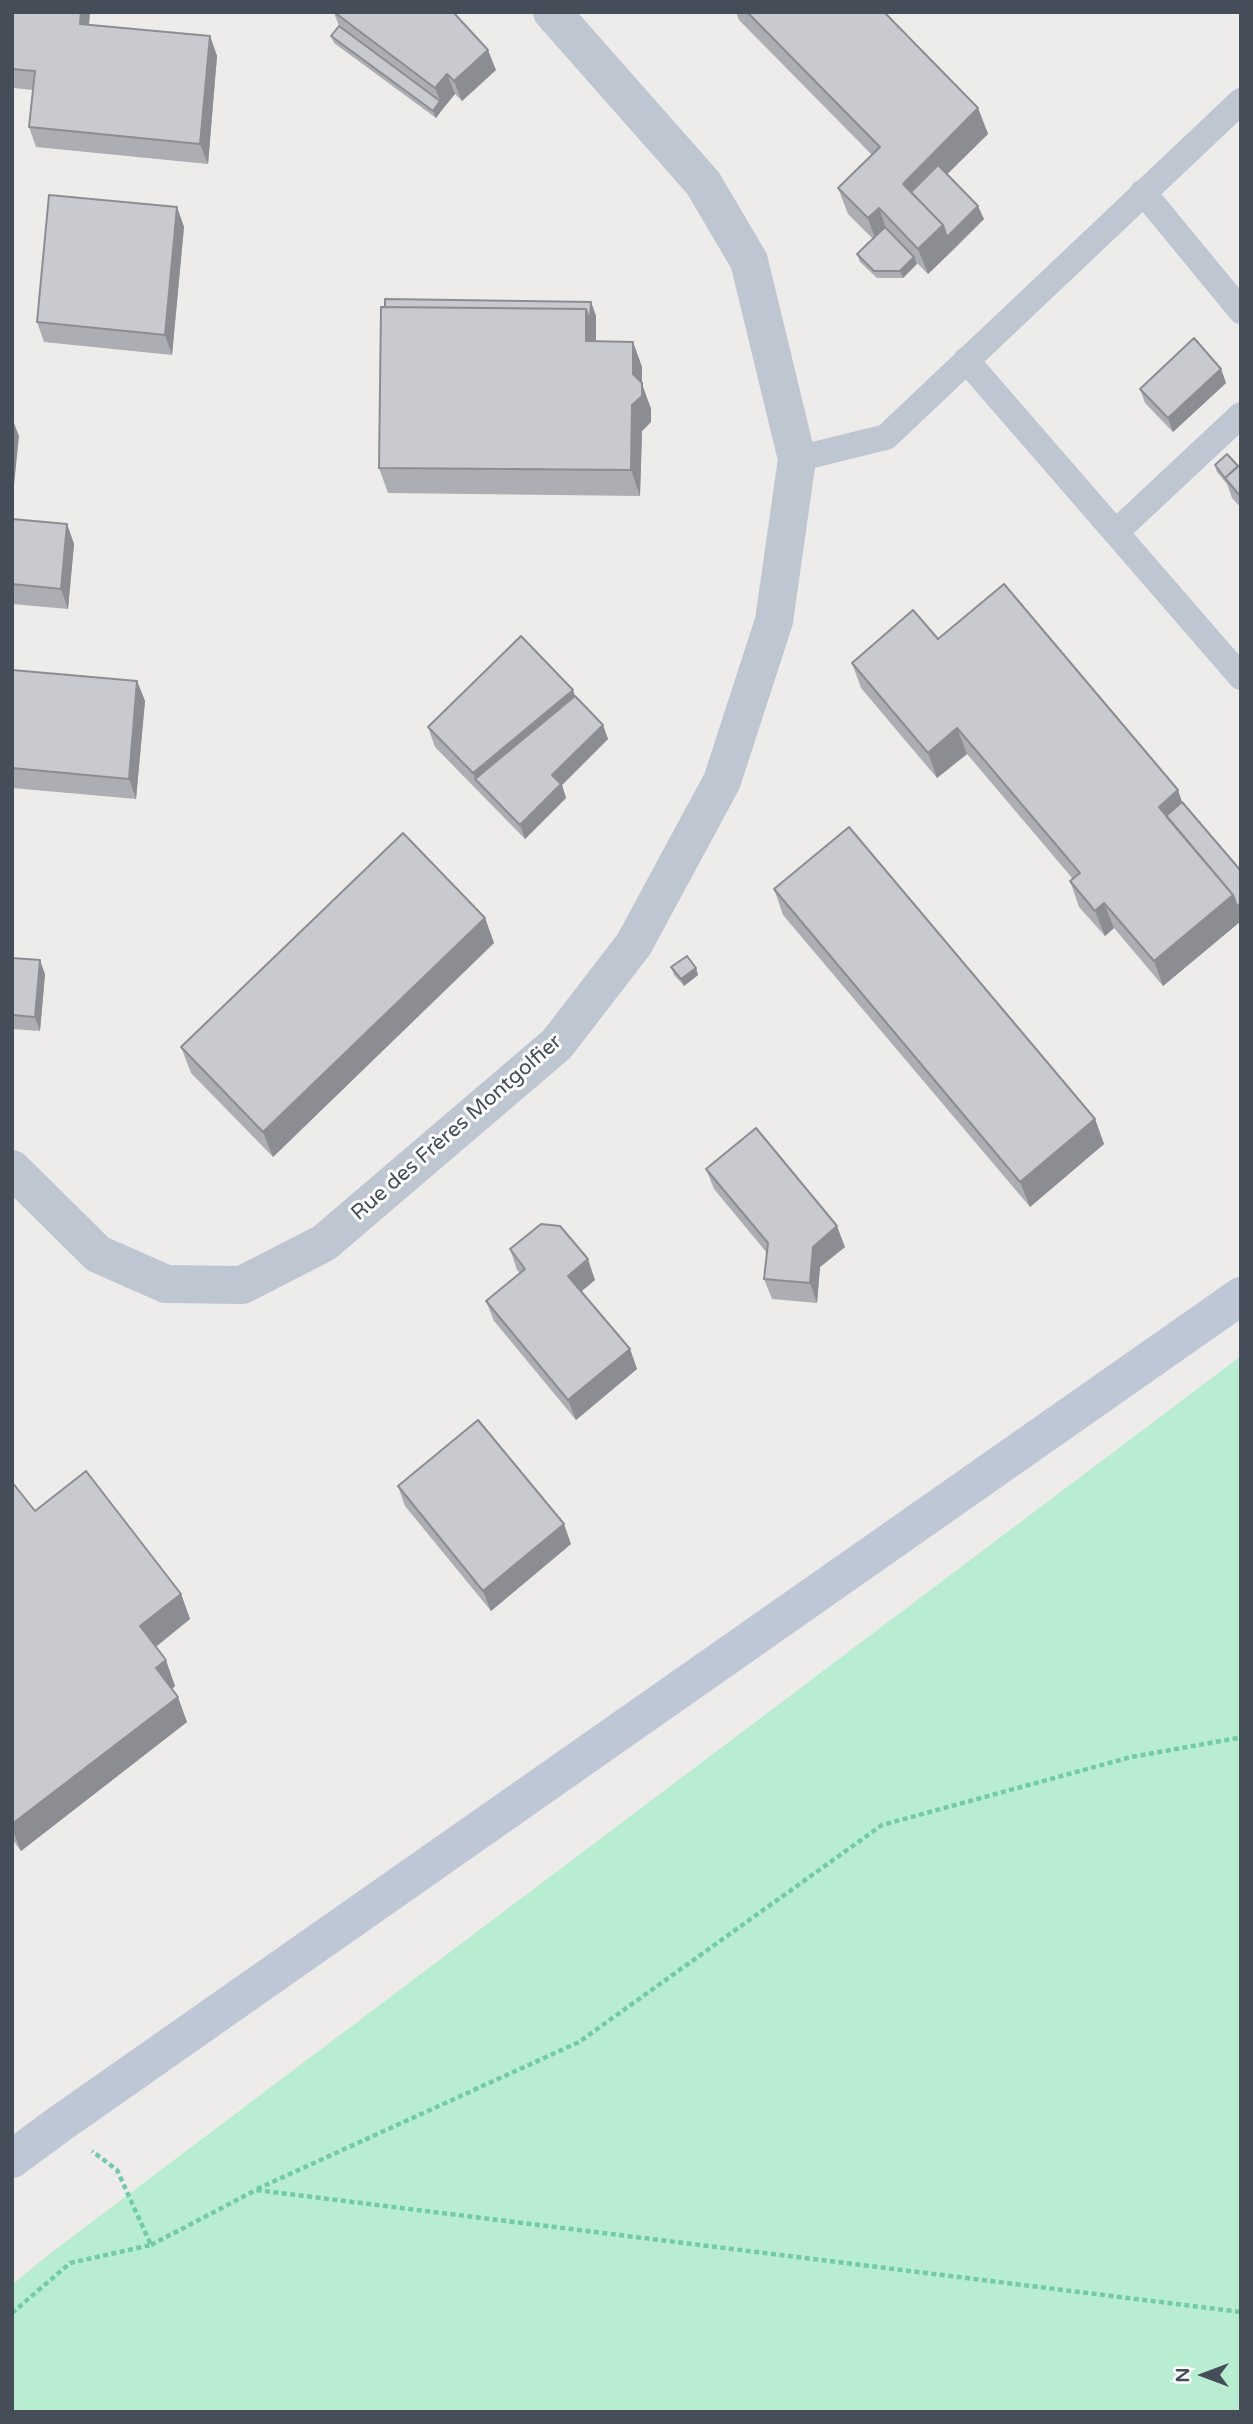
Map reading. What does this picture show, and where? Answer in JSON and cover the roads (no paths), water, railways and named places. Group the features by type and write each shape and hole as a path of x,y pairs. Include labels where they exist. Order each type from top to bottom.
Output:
{"main road":[{"path":"12,2160 58,2125 1241,1296"}],"street":[{"name":"Rue des Frères Montgolfier","path":"12,1169 98,1254 166,1284 242,1285 324,1243 556,1044 634,944 722,781 774,621 797,459 749,261 703,183 552,12"}],"lane":[{"path":"797,459 886,437 1241,101"},
{"path":"1143,192 1241,311"},
{"path":"967,360 1241,677"},
{"path":"1116,532 1241,415"}]}
